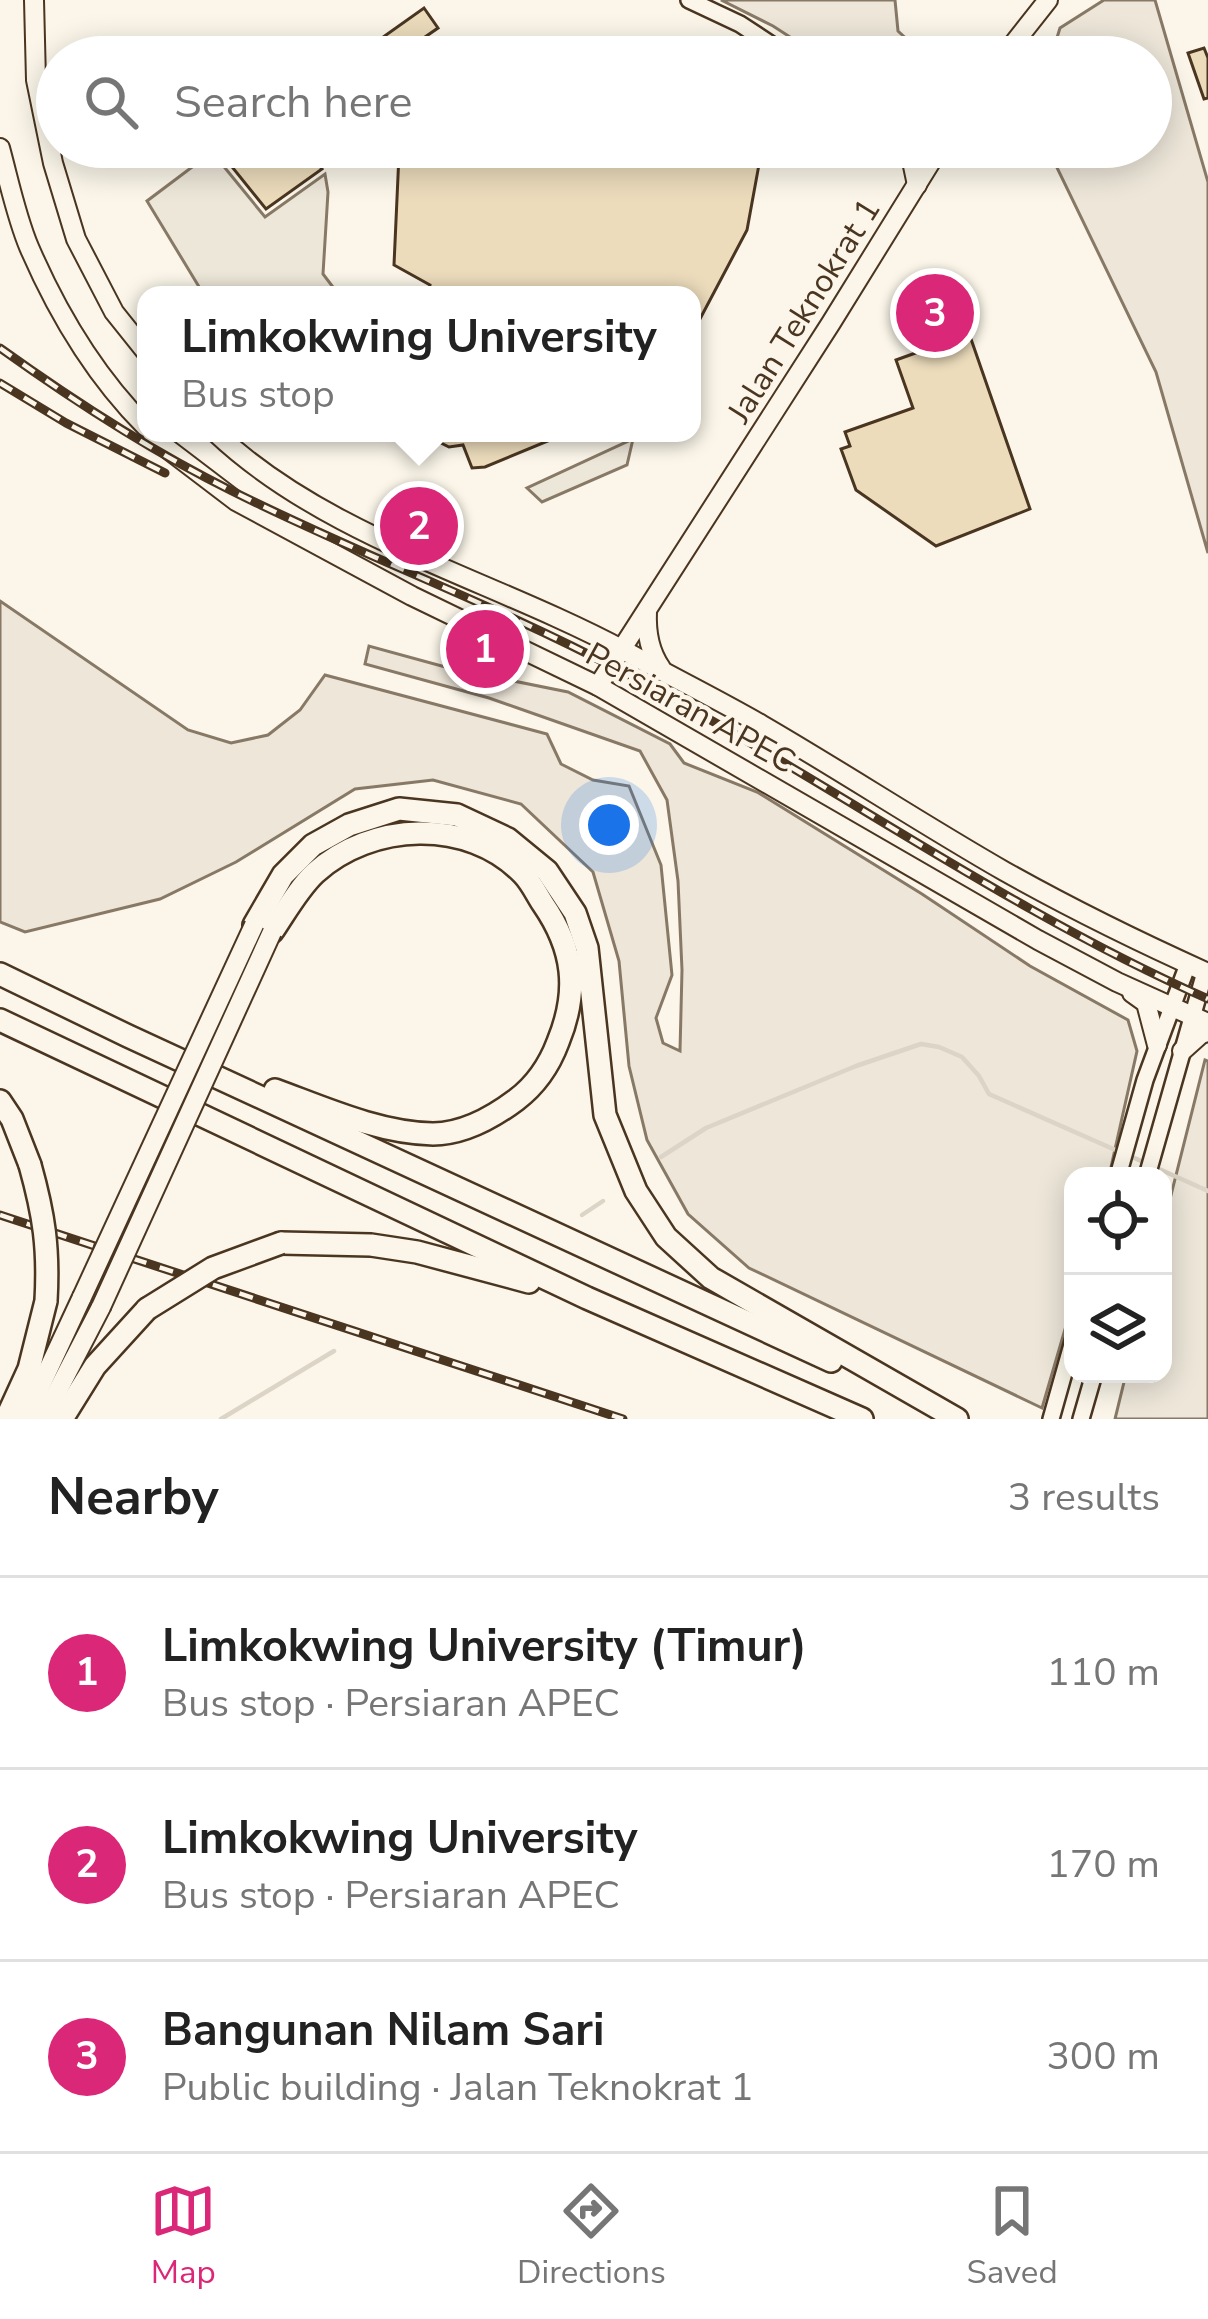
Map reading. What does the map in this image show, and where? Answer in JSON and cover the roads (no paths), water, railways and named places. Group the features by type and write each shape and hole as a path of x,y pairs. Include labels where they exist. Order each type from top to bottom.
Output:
{"highway":[{"path":"263,929 283,875 313,845 349,825 399,809 457,815 508,839 547,871 575,913 587,948 605,1115 636,1191 666,1237 711,1278 956,1419"},
{"path":"128,1036 346,1116 436,1134 470,1128 532,1088 553,1057 565,1026 571,977 559,927 522,874 490,850 448,834 406,832 365,841 311,876 263,929"},
{"path":"0,974 956,1419"},
{"path":"0,1021 587,1298 862,1419"},
{"path":"0,1101 12,1118 30,1165 44,1214 48,1261 46,1300 29,1369 6,1419"},
{"path":"62,1419 95,1366 147,1309 213,1268 281,1243 370,1245 417,1252 587,1298"}],"main road":[{"path":"34,0 36,80"},
{"path":"1020,36 1048,0"},
{"name":"Persiaran APEC","path":"0,148 28,244 53,296 91,361 137,416"},
{"path":"54,168 76,239 114,312 137,341"},
{"path":"913,168 917,185"},
{"name":"Jalan Teknokrat 1","path":"598,686 927,168"},
{"name":"Persiaran APEC","path":"161,442 236,501 412,596 598,686 1038,940 1200,1019"},
{"name":"Persiaran APEC","path":"226,442 282,485 368,532 622,650 759,724 1004,871 1200,970"},
{"path":"585,631 611,630 647,611 649,643 665,674"},
{"path":"25,1419 263,929"},
{"path":"43,1419 101,1307 263,929"},
{"path":"1117,982 1146,1003 1157,1045"},
{"path":"1182,1051 1208,1032"}],"street":[{"path":"689,0 758,36"},
{"path":"1121,1167 1172,1006 1200,970"},
{"path":"1149,1167 1182,1051 1200,1019 1200,970"},
{"path":"1052,1419 1064,1374"},
{"path":"1082,1419 1092,1383"}],"waterway":[{"path":"661,1157 706,1128 921,1044 962,1057 989,1094 1120,1152"},
{"path":"1130,1156 1208,1191"},
{"path":"582,1215 603,1201"},
{"path":"221,1419 334,1351"}],"railway":[{"path":"0,348 137,438"},
{"path":"0,383 165,473"},
{"path":"144,442 280,514 621,671 1057,924 1208,999"},
{"path":"0,1215 623,1419"}],"place":[{"name":"Bangunan Nilam Sari","path":"935,313"},
{"name":"Limkokwing University","path":"419,526"},
{"name":"Limkokwing University (Timur)","path":"485,649"}]}
